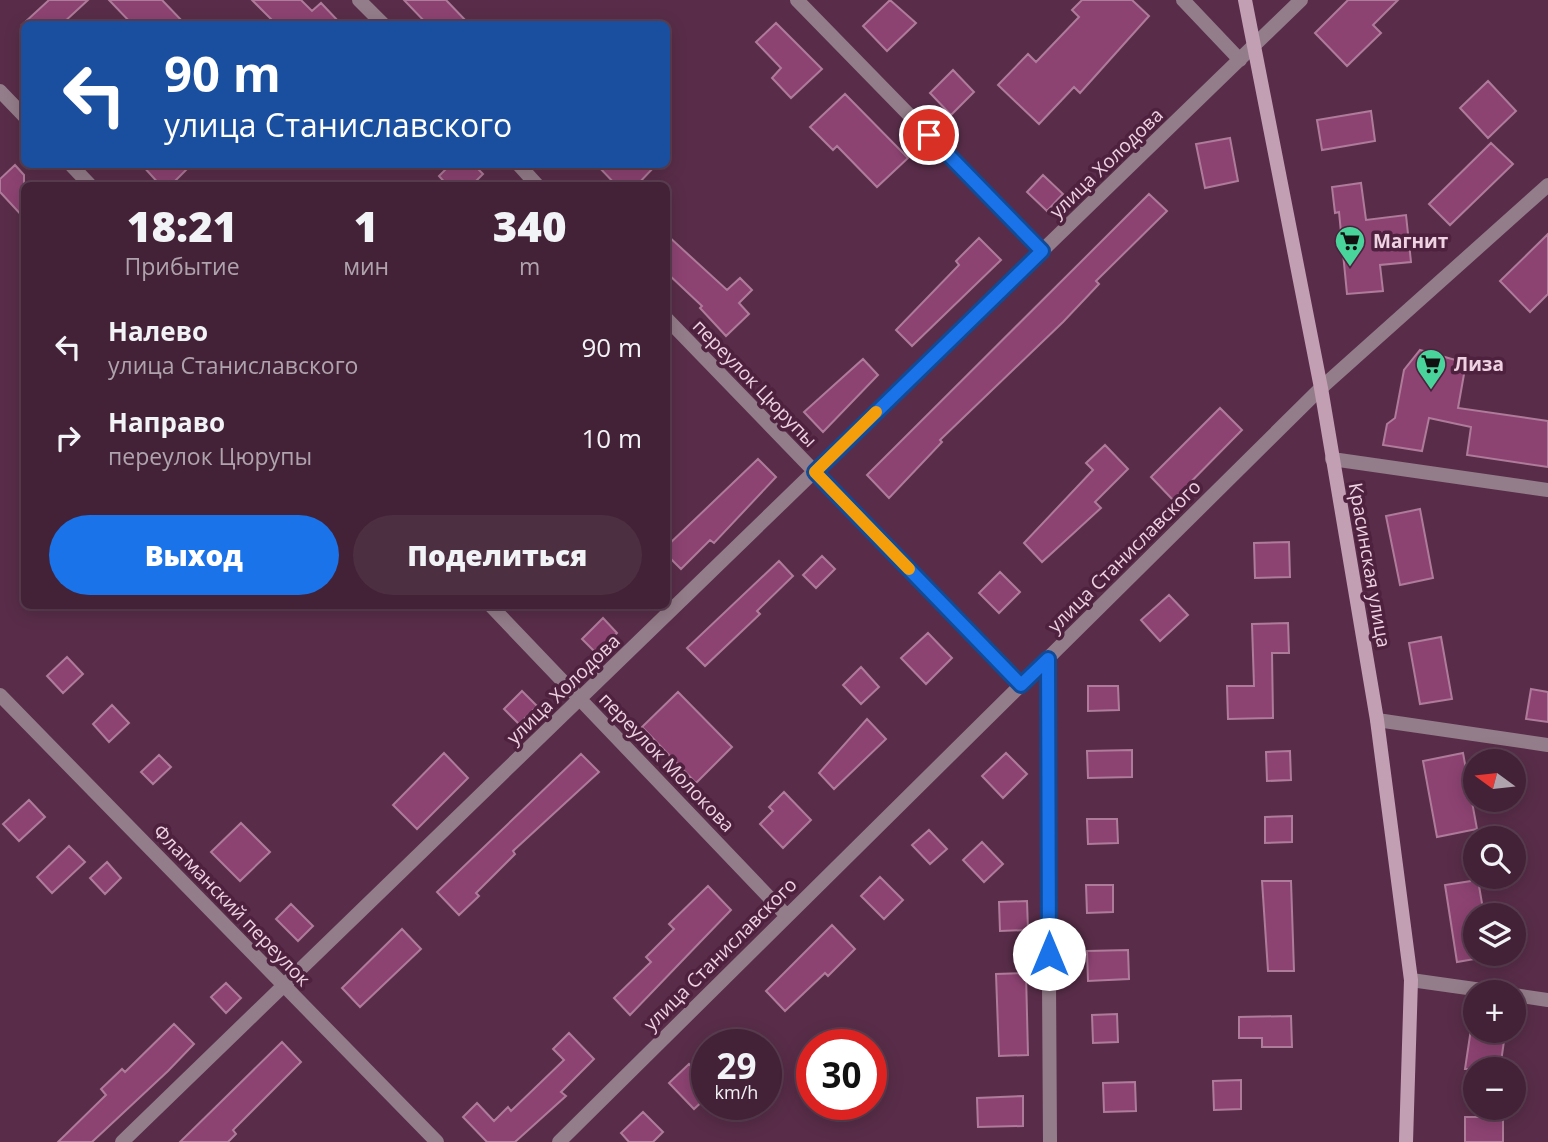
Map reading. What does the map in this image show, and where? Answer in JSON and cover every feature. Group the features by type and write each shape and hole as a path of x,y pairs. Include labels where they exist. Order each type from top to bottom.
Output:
{"main road":[{"name":"Красинская улица","path":"1245,0 1321,388 1377,720 1411,980 1406,1142"}],"street":[{"path":"359,0 380,21"},
{"path":"797,0 1042,251"},
{"path":"1184,0 1240,60"},
{"name":"улица Холодова","path":"122,1142 1301,0"},
{"path":"0,91 21,113"},
{"path":"74,168 87,182"},
{"path":"522,168 534,182"},
{"name":"улица Станиславского","path":"559,1142 1321,388 1548,185"},
{"name":"переулок Цюрупы","path":"670,321 1021,685"},
{"path":"1332,459 1548,490"},
{"name":"переулок Молокова","path":"494,609 786,915"},
{"path":"1048,659 1050,1142"},
{"name":"Флагманский переулок","path":"0,695 437,1142"},
{"path":"1377,720 1548,745"},
{"path":"1411,980 1463,987"},
{"path":"1526,997 1548,1000"}],"building":[{"path":"49,0 88,0 65,21 26,21"},
{"path":"109,0 162,0 182,21 129,21"},
{"path":"252,0 301,0 312,11 321,3 338,21 273,21"},
{"path":"404,0 446,0 466,21 424,21"},
{"path":"890,0 916,23 887,51 863,26"},
{"path":"1082,0 1132,0 1149,16 1080,93 1074,87 1039,124 998,85 1028,54 1036,62 1079,17 1072,10"},
{"path":"1348,0 1398,0 1373,25 1381,33 1347,66 1315,33"},
{"path":"776,23 822,69 791,98 772,78 781,68 756,42"},
{"path":"953,70 974,92 951,115 930,93"},
{"path":"1488,81 1516,111 1488,138 1460,108"},
{"path":"845,94 908,158 877,187 837,146 833,150 810,127"},
{"path":"1371,111 1375,141 1322,150 1317,120"},
{"path":"1230,138 1238,181 1205,188 1196,144"},
{"path":"1491,143 1513,164 1450,225 1429,204"},
{"path":"15,165 24,175 24,182 21,182 21,215 0,192 0,179"},
{"path":"145,168 188,168 174,182 157,182"},
{"path":"447,168 477,168 483,174 475,182 444,182 439,176"},
{"path":"600,168 653,168 640,182 613,182"},
{"path":"1043,175 1063,194 1047,211 1027,192"},
{"path":"1361,183 1366,220 1406,215 1411,262 1380,265 1383,291 1347,294 1339,212 1335,213 1332,187"},
{"path":"1149,194 1167,211 1096,281 1099,284 1063,322 940,440 942,442 889,498 867,475"},
{"path":"1548,234 1548,294 1530,312 1500,281"},
{"path":"670,238 727,290 740,278 752,290 739,303 749,314 726,336 700,308 702,306 670,276"},
{"path":"979,238 1001,260 912,346 896,330 959,265 956,261"},
{"path":"1420,350 1466,363 1458,408 1548,421 1548,467 1467,455 1471,427 1429,418 1422,451 1383,445 1387,424 1395,418 1404,370"},
{"path":"863,359 878,375 823,432 804,412"},
{"path":"1220,408 1242,430 1173,500 1151,477"},
{"path":"1105,445 1128,469 1095,502 1101,508 1042,562 1024,543 1093,470 1086,463"},
{"path":"758,459 776,477 714,543 710,540 681,569 670,558 670,543"},
{"path":"1420,509 1433,578 1400,585 1386,516"},
{"path":"1289,542 1290,577 1255,578 1254,543"},
{"path":"822,556 835,569 816,588 803,575"},
{"path":"779,561 793,576 757,611 760,614 705,666 687,648"},
{"path":"1000,572 1020,592 999,613 979,593"},
{"path":"1169,595 1188,615 1160,641 1141,620"},
{"path":"603,618 617,633 597,654 582,639"},
{"path":"1288,623 1289,653 1272,653 1273,718 1228,719 1227,686 1254,686 1252,624"},
{"path":"928,633 952,658 926,684 901,658"},
{"path":"1441,637 1452,699 1420,704 1409,643"},
{"path":"67,657 83,674 63,693 47,676"},
{"path":"861,667 879,687 861,704 843,685"},
{"path":"1088,686 1118,686 1119,710 1088,711"},
{"path":"1531,689 1548,692 1548,722 1526,719"},
{"path":"522,691 537,706 519,724 504,709"},
{"path":"678,692 732,747 696,783 642,727"},
{"path":"112,705 129,723 109,742 93,724"},
{"path":"867,719 886,739 834,789 819,773"},
{"path":"1132,750 1132,777 1088,778 1087,751"},
{"path":"1290,751 1291,780 1267,781 1266,752"},
{"path":"444,753 468,778 417,829 393,805"},
{"path":"1006,753 1027,774 1003,798 982,776"},
{"path":"1463,753 1463,812 1474,812 1476,826 1463,826 1463,832 1437,837 1423,761"},
{"path":"581,754 599,772 513,851 515,854 476,893 479,896 459,915 437,892"},
{"path":"159,755 171,767 153,784 141,772"},
{"path":"784,792 811,820 783,848 760,824 773,811 769,807"},
{"path":"29,800 45,817 19,841 3,824"},
{"path":"1292,816 1292,842 1265,843 1265,817"},
{"path":"1087,819 1117,819 1118,843 1088,844"},
{"path":"241,823 270,852 240,881 211,852"},
{"path":"929,830 947,849 930,864 912,845"},
{"path":"982,842 1003,864 984,882 963,860"},
{"path":"69,846 85,862 52,893 37,877"},
{"path":"107,862 121,878 105,894 90,878"},
{"path":"880,877 903,900 884,919 861,896"},
{"path":"1262,881 1291,881 1294,971 1268,971"},
{"path":"1463,882 1463,889 1480,889 1482,903 1463,903 1463,961 1457,962 1445,885"},
{"path":"1086,885 1113,885 1113,912 1087,913"},
{"path":"708,886 731,910 630,1015 614,998 651,962 646,957 674,929 669,924"},
{"path":"1027,901 1028,930 1000,931 999,902"},
{"path":"291,904 313,926 298,941 276,919"},
{"path":"832,925 855,949 828,976 825,973 785,1011 766,991"},
{"path":"402,929 421,949 360,1007 342,988"},
{"path":"1128,950 1129,979 1088,981 1087,951"},
{"path":"1026,973 1028,1055 999,1056 996,974"},
{"path":"226,983 241,998 226,1013 211,997"},
{"path":"1117,1014 1118,1042 1093,1043 1092,1015"},
{"path":"1291,1016 1292,1047 1262,1047 1262,1038 1239,1038 1239,1017"},
{"path":"174,1024 194,1044 168,1071 92,1142 58,1142 106,1095 101,1089 122,1069 125,1072"},
{"path":"569,1033 594,1059 561,1092 566,1096 515,1142 487,1142 463,1117 477,1103 494,1121 508,1107 511,1111 564,1060 553,1049"},
{"path":"282,1042 301,1062 233,1130 236,1134 228,1142 180,1142"},
{"path":"1469,1043 1504,1043 1502,1057 1467,1057"},
{"path":"689,1064 691,1066 691,1106 669,1083"},
{"path":"1241,1080 1241,1109 1214,1110 1213,1081"},
{"path":"1135,1082 1136,1111 1104,1112 1103,1083"},
{"path":"1023,1096 1023,1126 978,1127 977,1098"},
{"path":"643,1112 663,1132 653,1142 629,1142 621,1133"},
{"path":"1465,1120 1503,1120 1503,1142 1465,1142"}],"slow traffic":[{"path":"876,412 815,472 909,569"}],"place":[{"name":"Магнит","path":"1350,268"},
{"name":"Лиза","path":"1431,391"}],"route":[{"path":"929,135 1042,251 815,472 1021,685 1048,659 1049,954"}]}
